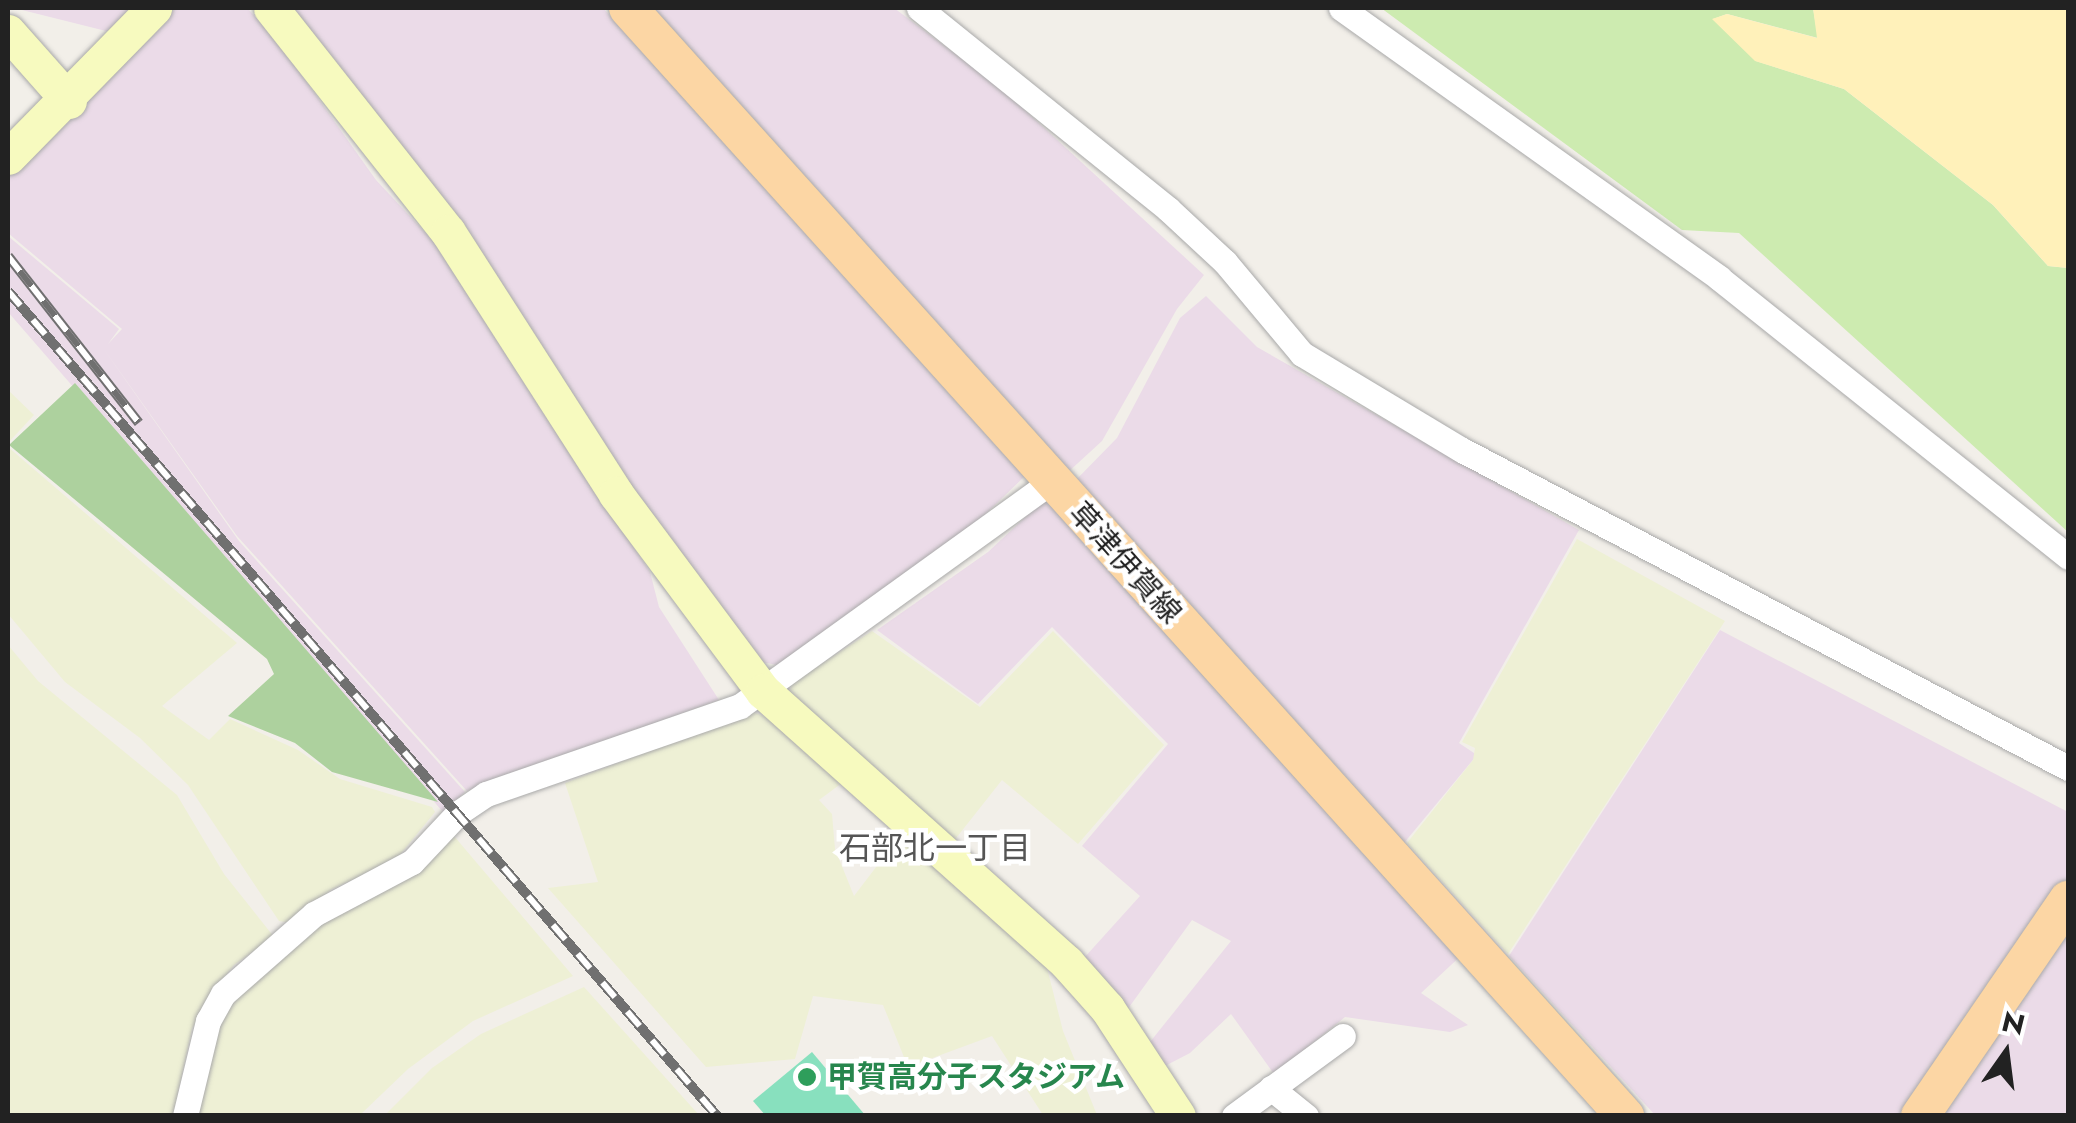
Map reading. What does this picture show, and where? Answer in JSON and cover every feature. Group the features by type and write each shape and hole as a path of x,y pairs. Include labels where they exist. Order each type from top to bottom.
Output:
{"main road":[{"name":"草津伊賀線","path":"628,8 1626,1116"},
{"path":"1920,1116 2068,900"}],"street":[{"path":"8,158 69,101 154,8"},
{"path":"271,8 448,232 616,494 762,691 1066,962 1107,1008 1178,1116"},
{"path":"919,8 1168,209 1225,262 1302,354 1348,385 2068,768"},
{"path":"1341,8 1718,278 2068,556"},
{"path":"8,32 69,101"},
{"path":"186,1116 208,1020 223,994 314,914 412,862 458,813 486,794 740,706 1051,482"},
{"path":"1234,1116 1343,1036"},
{"path":"1271,1088 1306,1116"}],"shaded area":[{"path":"14,8 138,8 118,34"},
{"path":"176,8 247,8 271,32 376,180 435,243 650,572 659,607 719,700 467,791 237,536 103,348 239,541 465,792 443,812 8,312 8,236 119,329 108,344 122,329 8,233 8,175"},
{"path":"285,8 603,8 1027,474 967,532 782,666 757,661"},
{"path":"652,8 894,8 1002,89 1204,275 1177,309 1102,441 1066,474"},
{"path":"1206,296 1257,347 1579,530 1459,743 1477,755 1404,843 1073,483 1117,438 1180,318"},
{"path":"1051,493 1465,952 1421,993 1468,1025 1450,1032 1345,1017 1274,1074 1231,1014 1190,1053 1163,1067 1146,1047 1231,941 1192,920 1127,1010 1084,958 1140,896 1082,846 1168,744 1052,627 978,704 877,630 988,552"},
{"path":"1720,630 2068,812 2068,879 1900,1115 1655,1115 1509,956"},
{"path":"2068,932 2068,1115 1943,1115"}],"green space":[{"path":"1381,8 1813,8 1818,38 1727,14 1713,19 1756,61 1844,89 1993,205 2048,266 2068,268 2068,532 1739,233 1682,230"},
{"path":"75,383 438,802 332,772 295,743 228,716 274,674 267,659 9,445"},
{"path":"8,390 34,415 8,443"},
{"path":"8,447 237,643 162,706 209,740 230,719 298,750 340,779 432,807 435,812 395,861 332,889 291,923 279,921 188,785 140,738 65,682 8,614"},
{"path":"1577,539 1725,621 1508,954 1407,843 1473,760 1475,748 1462,742"},
{"path":"872,631 980,707 1053,631 1164,745 1078,844 1002,780 953,842 789,696 792,683"},
{"path":"8,645 38,681 177,795 224,874 274,937 234,965 206,1000 192,1029 173,1115 8,1115"},
{"path":"753,712 777,721 842,783 819,800 832,814 835,849 854,896 899,837 1047,968 1063,1031 1097,1115 1043,1115 992,1036 908,1067 883,1005 813,996 795,1059 706,1067 548,888 598,882 565,783"},
{"path":"454,836 573,976 473,1021 408,1069 360,1115 193,1116 213,1026 236,991 351,901 393,884"},
{"path":"584,987 699,1115 385,1115 432,1068 481,1034"},
{"name":"甲賀高分子スタジアム","path":"812,1052 865,1115 765,1115 753,1101"}],"sand":[{"path":"1813,8 2068,8 2068,268 2048,266 1993,205 1844,89 1755,61 1712,19 1727,14 1817,38"}],"railway":[{"path":"8,256 139,423"},
{"path":"8,291 717,1116"}],"place":[{"name":"甲賀高分子スタジアム","path":"807,1077"}],"district":[{"name":"石部北一丁目","path":"935,848"}]}
